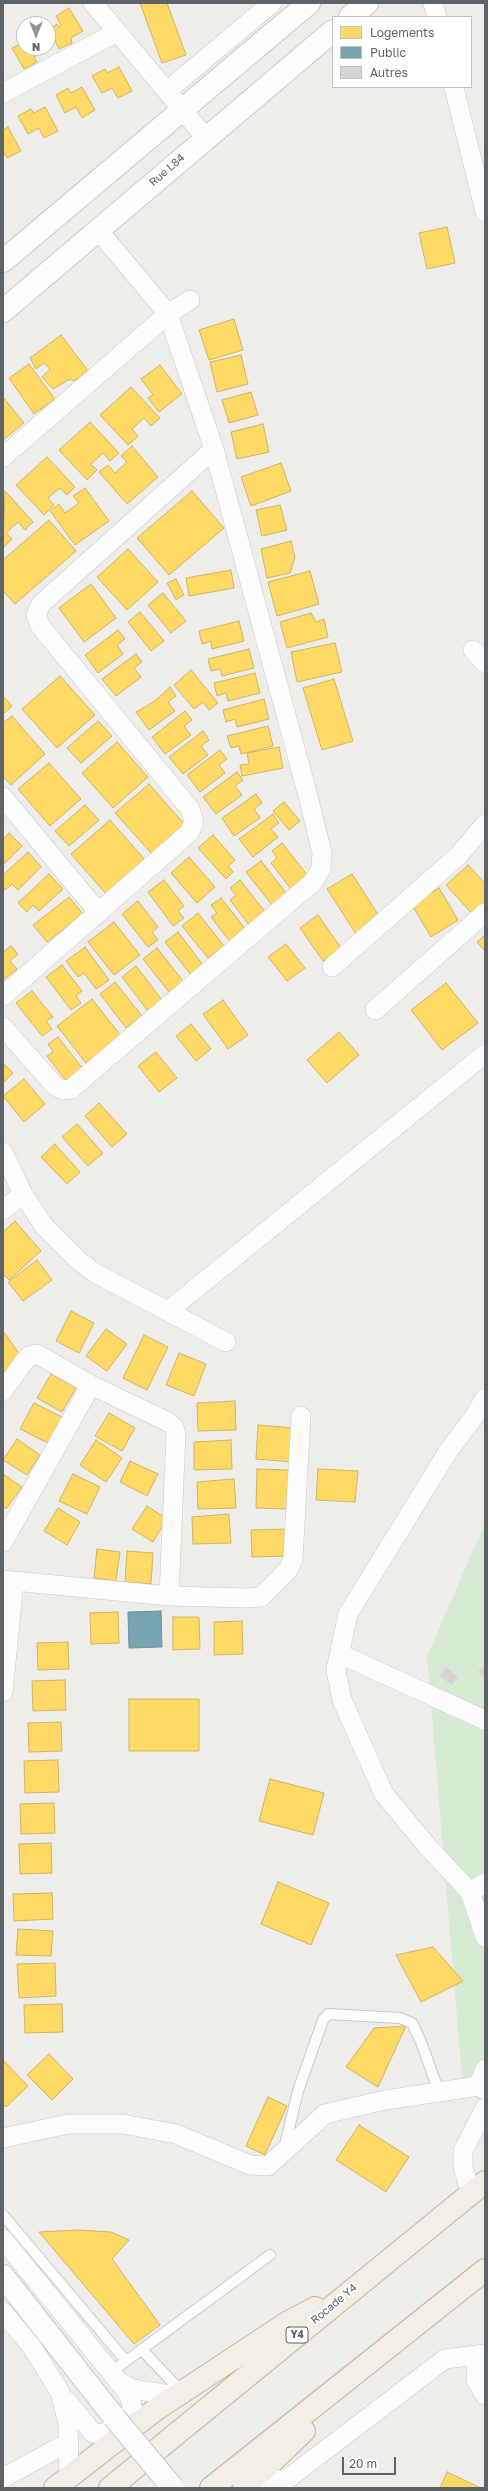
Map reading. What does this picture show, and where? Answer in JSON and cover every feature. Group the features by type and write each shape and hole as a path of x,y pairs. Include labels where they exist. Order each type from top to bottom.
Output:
{"highway":[{"name":"Rocade Y4","path":"110,2488 478,2188"},
{"path":"211,2488 485,2270"},
{"path":"62,2483 179,2394 288,2323 357,2286"},
{"path":"248,2485 407,2333"}],"main road":[{"path":"3,261 182,108 309,3"},
{"path":"351,16 367,3"},
{"name":"Rue L84","path":"3,311 206,137 332,32"},
{"path":"3,2276 114,2417 173,2488"}],"street":[{"path":"93,3 206,137"},
{"path":"167,91 272,3"},
{"path":"433,3 437,16"},
{"path":"3,93 118,32"},
{"path":"454,88 485,212"},
{"path":"3,1027 55,1086 63,1090 71,1089 313,882 321,869 322,853 308,796 214,449 168,314 98,230"},
{"path":"3,457 168,314 190,300"},
{"path":"3,996 190,832 194,821 190,809 41,627 36,615 41,604 214,449"},
{"path":"3,797 99,913"},
{"path":"332,967 459,855 485,824"},
{"path":"376,1010 485,913"},
{"path":"168,1311 485,1054"},
{"path":"3,1152 23,1194 44,1226 95,1273 226,1342"},
{"path":"3,1210 23,1194"},
{"path":"3,1391 26,1358 37,1354 91,1385 168,1422 174,1427 176,1434 169,1596"},
{"path":"3,1542 91,1385"},
{"path":"485,1398 480,1419 449,1450 348,1614 336,1670 342,1700 384,1794 428,1847 478,1888 485,1938"},
{"path":"3,1692 8,1581 169,1596 248,1598 261,1596 288,1570 295,1547 301,1416"},
{"path":"340,1654 396,1681 459,1706 485,1720"},
{"path":"3,2138 68,2124 124,2124 176,2134 250,2165 268,2166 283,2154 325,2114 385,2100 439,2092 483,2082"},
{"path":"478,2188 464,2167 463,2151 485,2108"},
{"path":"3,2239 129,2395 133,2408 124,2421 103,2434 93,2433 60,2392 32,2347 3,2312"},
{"path":"248,2485 286,2480 445,2359 481,2355 476,2380 485,2395"},
{"path":"115,2377 132,2389 179,2394"},
{"path":"60,2392 68,2424 69,2442 62,2483"},
{"path":"3,2478 69,2442"}],"lane":[{"path":"283,2154 298,2091 322,2020 328,2014 400,2018 412,2023 421,2042 439,2092"},
{"path":"3,2215 126,2361"},
{"path":"115,2377 126,2361 270,2255"},
{"path":"142,2350 179,2394"}],"green space":[{"path":"485,1523 485,2109 462,2077 427,1656"}],"building: Logements":[{"path":"140,3 167,3 186,55 162,63"},
{"path":"69,8 83,31 71,38 72,43 59,49 56,43 56,25 59,27 61,25 56,16"},
{"path":"16,46 16,55 12,48"},
{"path":"17,56 36,56 34,57 37,62 24,69"},
{"path":"119,67 132,91 118,98 112,88 102,93 92,76 105,69 107,73"},
{"path":"82,87 95,110 82,118 76,107 65,113 56,95 68,88 71,93"},
{"path":"45,107 58,131 44,138 39,128 28,134 18,116 31,109 34,113"},
{"path":"8,127 21,151 7,158 3,151 3,130"},
{"path":"447,227 455,263 427,269 419,233"},
{"path":"234,319 243,350 209,360 199,330"},
{"path":"61,335 88,371 74,381 70,379 53,389 42,377 50,369 44,363 36,369 30,358"},
{"path":"241,355 248,384 217,392 210,362"},
{"path":"29,364 55,399 34,414 9,378"},
{"path":"160,365 182,394 159,412 148,398 153,395 141,379"},
{"path":"131,387 160,418 151,426 144,418 132,429 138,436 128,445 100,415"},
{"path":"251,392 258,415 229,423 222,400"},
{"path":"3,397 24,423 3,440"},
{"path":"90,422 119,453 110,461 103,453 91,464 97,470 87,480 59,450"},
{"path":"263,424 269,452 237,459 231,432"},
{"path":"132,446 158,477 127,504 99,472 108,465 115,473 127,462 121,456"},
{"path":"47,457 75,487 67,495 60,488 48,498 54,505 44,515 16,485"},
{"path":"281,463 291,491 251,506 241,477"},
{"path":"85,488 109,521 75,545 50,511 59,504 65,513 79,503 73,496"},
{"path":"5,491 33,522 25,530 18,522 6,533 12,539 3,548"},
{"path":"192,491 224,528 169,575 137,538"},
{"path":"280,505 287,530 262,536 256,510"},
{"path":"49,520 76,551 15,604 3,591 3,560"},
{"path":"291,541 295,557 290,573 267,578 261,549"},
{"path":"128,549 158,582 127,610 97,577"},
{"path":"231,570 234,588 189,596 186,578"},
{"path":"310,571 319,604 277,616 268,582"},
{"path":"176,579 184,595 176,600 167,583"},
{"path":"91,584 116,618 84,642 59,608"},
{"path":"163,593 186,621 171,633 148,605"},
{"path":"140,612 164,641 151,651 128,622"},
{"path":"311,613 316,622 324,619 328,637 287,648 280,622"},
{"path":"239,621 244,641 212,649 211,641 202,644 199,631"},
{"path":"118,630 125,639 117,645 123,654 98,673 85,655"},
{"path":"335,643 342,672 297,682 291,652"},
{"path":"249,649 254,668 222,676 220,669 211,671 208,659"},
{"path":"136,654 142,662 134,668 141,677 116,696 102,679"},
{"path":"191,670 218,703 209,710 203,702 194,709 174,685"},
{"path":"255,673 260,693 228,701 226,693 217,696 214,683"},
{"path":"60,676 95,715 57,748 22,709"},
{"path":"334,679 353,741 322,750 303,688"},
{"path":"170,687 176,696 168,702 175,711 149,730 136,712 155,701"},
{"path":"3,696 12,706 3,714"},
{"path":"264,699 269,719 237,727 235,719 226,722 223,710"},
{"path":"185,711 192,720 184,726 191,735 165,754 152,737"},
{"path":"12,716 45,754 11,785 3,776 3,723"},
{"path":"98,721 112,736 81,763 67,748"},
{"path":"268,726 273,746 241,754 239,746 231,748 227,736"},
{"path":"203,731 209,740 201,746 208,755 183,774 169,757"},
{"path":"117,742 148,777 113,808 82,773"},
{"path":"279,747 283,768 242,776 240,765 249,764 247,753"},
{"path":"220,750 227,759 219,765 225,773 200,792 187,775"},
{"path":"49,763 81,799 50,826 18,789"},
{"path":"237,772 243,780 235,786 242,795 216,814 203,797"},
{"path":"149,784 185,825 152,854 115,813"},
{"path":"256,794 262,803 254,809 260,818 234,836 222,818"},
{"path":"284,802 300,821 289,830 273,811"},
{"path":"85,805 99,820 69,846 55,831"},
{"path":"273,814 279,823 271,829 278,837 253,857 239,839"},
{"path":"110,820 146,861 107,895 71,854"},
{"path":"9,833 22,846 3,865 3,839"},
{"path":"213,835 235,860 228,866 233,872 226,879 198,848"},
{"path":"282,843 308,876 291,889 271,863 277,858 272,851"},
{"path":"28,852 41,867 18,890 12,884 5,890 3,887 3,875"},
{"path":"189,857 215,887 197,903 171,873"},
{"path":"261,861 287,894 272,905 246,872"},
{"path":"468,865 485,883 485,907 475,917 446,885"},
{"path":"49,874 63,889 39,911 33,905 27,912 18,903"},
{"path":"352,874 381,919 356,934 327,889"},
{"path":"164,880 184,906 178,911 184,918 173,926 148,892"},
{"path":"240,880 266,913 250,926 230,900 236,895 230,888"},
{"path":"439,888 458,920 431,937 412,905"},
{"path":"69,897 83,914 47,942 33,925"},
{"path":"221,898 247,931 231,943 211,917 217,913 211,905"},
{"path":"138,901 158,927 152,932 158,940 148,947 122,914"},
{"path":"198,913 224,946 208,958 182,926"},
{"path":"318,915 341,948 323,961 300,928"},
{"path":"114,922 140,955 114,975 88,942"},
{"path":"178,932 203,965 191,975 165,942"},
{"path":"485,935 485,951 477,942"},
{"path":"286,944 305,968 287,981 268,957"},
{"path":"11,946 18,954 10,961 17,969 3,980 3,952"},
{"path":"85,947 109,980 96,989 84,973 78,977 66,961"},
{"path":"157,948 183,981 169,992 143,959"},
{"path":"62,965 82,991 76,996 81,1003 71,1010 46,977"},
{"path":"136,966 162,1000 148,1011 122,977"},
{"path":"115,982 142,1016 126,1028 100,994"},
{"path":"446,983 478,1023 442,1050 411,1010"},
{"path":"32,991 53,1017 46,1021 52,1029 42,1036 16,1003"},
{"path":"92,999 121,1036 86,1063 57,1026"},
{"path":"223,1000 248,1035 228,1049 203,1014"},
{"path":"191,1024 211,1049 196,1061 176,1036"},
{"path":"339,1032 359,1055 327,1083 307,1060"},
{"path":"58,1037 84,1070 67,1082 47,1056 53,1052 48,1044"},
{"path":"156,1052 177,1078 159,1092 138,1066"},
{"path":"3,1063 13,1073 3,1083"},
{"path":"24,1079 45,1104 24,1122 3,1096"},
{"path":"99,1103 127,1134 112,1147 85,1116"},
{"path":"77,1124 103,1153 88,1166 62,1137"},
{"path":"55,1144 80,1172 67,1184 41,1157"},
{"path":"15,1221 41,1251 9,1280 3,1274 3,1232"},
{"path":"37,1260 52,1280 23,1301 8,1282"},
{"path":"71,1311 94,1323 79,1353 56,1341"},
{"path":"106,1329 127,1344 107,1371 86,1356"},
{"path":"3,1331 23,1359 3,1373"},
{"path":"144,1335 168,1347 147,1390 123,1378"},
{"path":"179,1353 206,1364 194,1396 166,1385"},
{"path":"51,1374 76,1388 62,1412 37,1398"},
{"path":"235,1401 236,1430 198,1431 197,1403"},
{"path":"34,1403 64,1418 50,1444 20,1429"},
{"path":"109,1413 135,1428 122,1451 95,1436"},
{"path":"258,1425 295,1428 293,1462 256,1459"},
{"path":"17,1439 40,1455 27,1475 3,1460"},
{"path":"96,1440 122,1458 106,1482 80,1465"},
{"path":"231,1440 232,1469 194,1470 194,1442"},
{"path":"130,1461 158,1474 147,1496 120,1482"},
{"path":"257,1469 289,1470 288,1509 256,1508"},
{"path":"318,1469 358,1471 355,1502 316,1500"},
{"path":"3,1474 22,1487 6,1509 3,1506"},
{"path":"73,1474 100,1487 87,1514 59,1501"},
{"path":"234,1479 236,1508 198,1509 197,1482"},
{"path":"147,1506 167,1519 153,1542 132,1529"},
{"path":"58,1508 80,1522 67,1545 44,1531"},
{"path":"229,1514 231,1543 193,1544 192,1517"},
{"path":"289,1529 290,1556 252,1557 251,1530"},
{"path":"97,1549 120,1552 116,1581 94,1578"},
{"path":"127,1551 153,1553 151,1584 125,1582"},
{"path":"118,1612 119,1643 91,1644 90,1613"},
{"path":"173,1617 199,1617 200,1649 173,1650"},
{"path":"242,1621 243,1654 214,1655 214,1622"},
{"path":"68,1642 69,1669 38,1670 37,1643"},
{"path":"65,1680 66,1710 33,1711 32,1681"},
{"path":"129,1699 199,1699 199,1751 129,1751"},
{"path":"61,1722 62,1751 29,1752 28,1723"},
{"path":"58,1760 59,1792 25,1793 24,1761"},
{"path":"270,1779 324,1793 313,1835 259,1821"},
{"path":"54,1803 55,1833 21,1834 20,1804"},
{"path":"51,1843 52,1873 20,1874 19,1844"},
{"path":"278,1882 329,1903 311,1945 261,1924"},
{"path":"52,1893 53,1919 14,1921 13,1894"},
{"path":"18,1929 53,1931 51,1956 16,1955"},
{"path":"433,1947 463,1981 421,2002 396,1955"},
{"path":"55,1963 56,1996 19,1998 17,1964"},
{"path":"62,2004 63,2032 25,2033 24,2005"},
{"path":"406,2026 378,2087 346,2067 374,2028"},
{"path":"49,2054 73,2079 52,2100 27,2075"},
{"path":"3,2060 28,2086 6,2107 3,2104"},
{"path":"268,2097 287,2106 265,2155 246,2146"},
{"path":"359,2125 409,2157 386,2192 336,2160"},
{"path":"78,2230 111,2232 129,2240 112,2259 160,2325 134,2344 39,2232"},
{"path":"447,2472 481,2488 440,2488"}],"building: Public":[{"path":"161,1611 162,1647 129,1648 128,1612"}],"building: Autres":[{"path":"485,1664 485,1678 478,1672"},
{"path":"446,1667 458,1677 452,1685 440,1676"}]}
